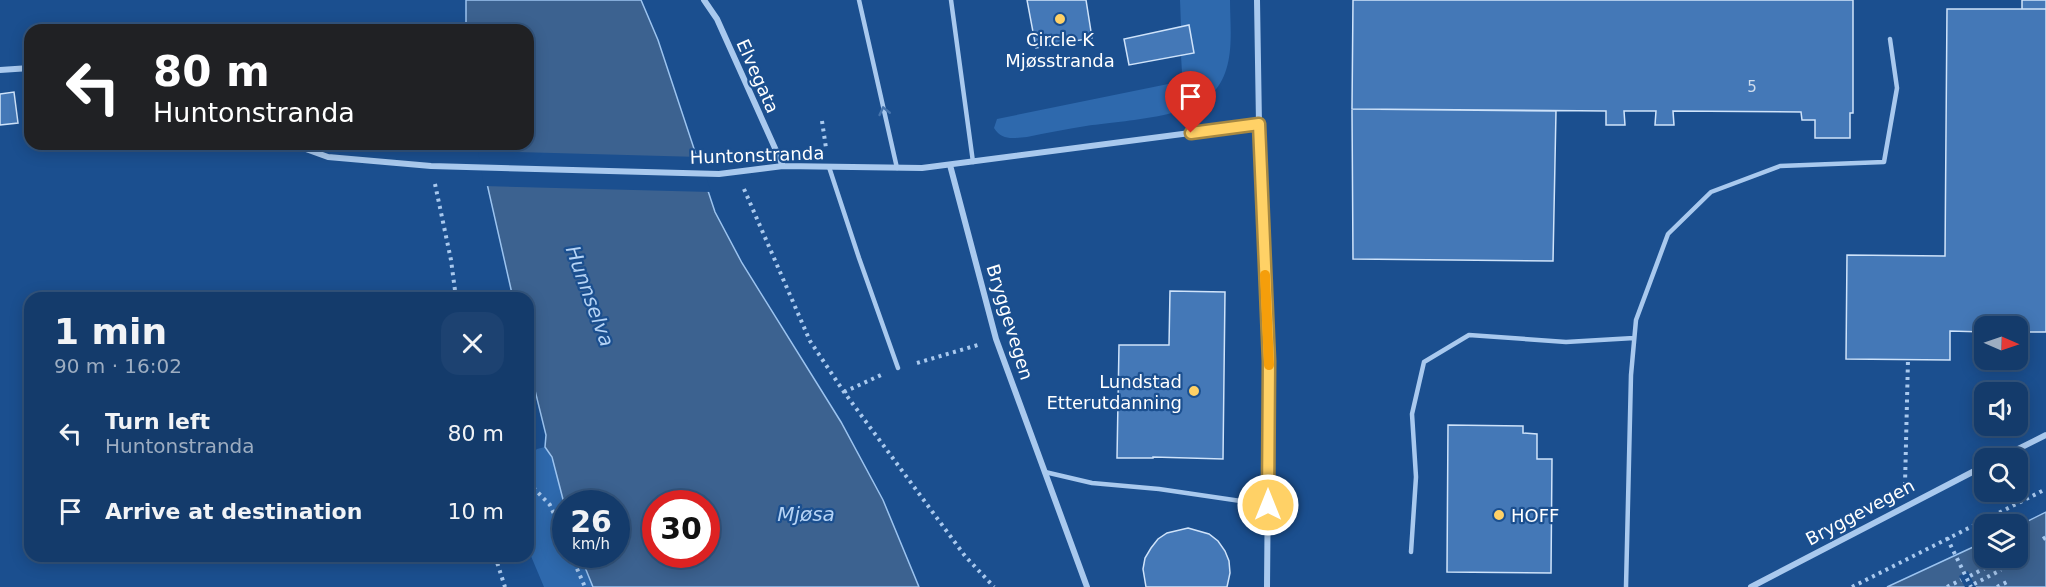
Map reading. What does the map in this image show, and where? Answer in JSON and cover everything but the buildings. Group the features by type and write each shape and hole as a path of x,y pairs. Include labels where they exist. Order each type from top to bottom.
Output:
{"street":[{"name":"Elvegata","path":"704,0 717,19 783,166"},
{"path":"1257,0 1259,124 1269,361 1268,587"},
{"path":"0,70 24,68"},
{"name":"Huntonstranda","path":"309,150 328,157 431,166 719,174 783,166 922,168 1259,124"},
{"name":"Bryggevegen","path":"950,165 996,339 1087,587"},
{"path":"2020,448 2046,435"},
{"name":"Bryggevegen","path":"1751,587 1974,471"}],"lane":[{"path":"859,0 897,168"},
{"path":"951,0 973,162"},
{"path":"1626,587 1631,387 1636,320 1668,234 1711,192 1780,166 1884,162 1897,88 1890,39"},
{"path":"829,166 898,368"},
{"path":"1411,552 1416,477 1412,414 1424,362 1469,335 1566,342 1634,338"},
{"path":"1045,472 1092,483 1159,489 1268,505"}],"path":[{"path":"822,121 829,166"},
{"path":"431,166 451,260 455,292"},
{"path":"737,173 810,341 844,392 965,556 994,587"},
{"path":"844,392 898,368 996,339"},
{"path":"1904,506 1908,359"},
{"path":"534,488 552,510"},
{"path":"1852,587 2046,489"},
{"path":"1947,538 1954,555 1973,586 2001,570"},
{"path":"497,562 505,587"},
{"path":"577,568 585,587"},
{"path":"1970,576 1985,568"},
{"path":"1947,587 1961,580"},
{"path":"1997,587 2007,582"}],"shaded area":[{"path":"1180,0 1230,0 1231,36 1228,61 1220,83 1203,101 1188,108 1153,117 1027,137 1004,137 994,128 997,119 1178,82 1182,73 1181,55 1194,53 1189,25 1181,26"},
{"path":"545,447 561,485 562,490 552,490 552,568 585,568 593,587 544,587 533,562 534,452"}],"water":[{"path":"466,0 641,0 658,40 715,212 742,263 841,422 883,500 919,587 593,587 585,568 630,568 630,490 561,490 552,457 545,447 546,435 534,386 534,292 512,292 479,150 534,150 534,24 466,24"},
{"path":"2046,512 2046,587 1887,587 1974,547 1974,568 2028,568 2028,521"}],"pier":[{"path":"478,151 700,157 711,192 484,186"},
{"path":"1968,571 1976,587 1965,587 1959,576"}],"slow traffic":[{"path":"1265,275 1269,365"}],"place":[{"name":"Circle K Mjøsstranda","path":"1060,19"},
{"name":"Lundstad Etterutdanning","path":"1194,391"},
{"name":"HOFF","path":"1499,515"}],"route":[{"path":"1191,133 1259,124 1269,361 1268,505"}],"water label":[{"name":"Hunnselva","path":"590,296"},
{"name":"Mjøsa","path":"806,514"}]}
